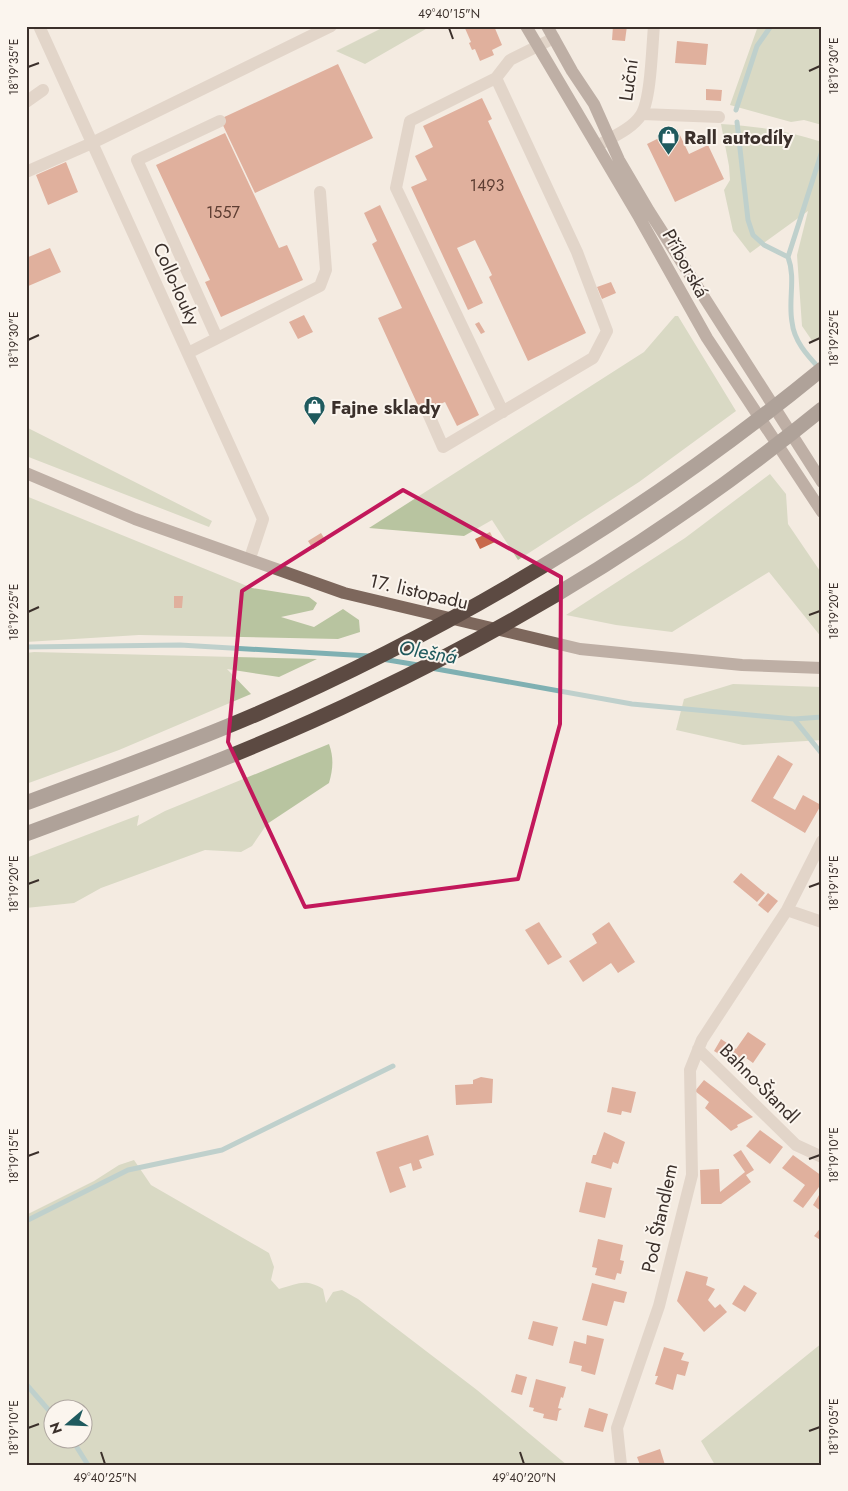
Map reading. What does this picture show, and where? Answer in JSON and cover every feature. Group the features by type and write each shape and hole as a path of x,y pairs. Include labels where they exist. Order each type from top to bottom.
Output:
{"highway":[{"path":"26,803 260,712 434,628 520,580 586,540 714,453 822,369"},
{"path":"26,834 229,757 308,723 480,638 603,566 732,478 822,409"}],"main road":[{"name":"Příborská","path":"526,26 707,338 822,512"},
{"name":"Příborská","path":"547,26 572,71 594,104 619,160 649,211 822,482"},
{"name":"17. listopadu","path":"26,473 135,519 250,558 344,593 580,649 742,665 822,668"}],"street":[{"name":"Collo-louky","path":"39,26 264,519 250,558"},
{"path":"26,172 331,26"},
{"name":"Luční","path":"597,146 633,123 642,114 647,97 654,26"},
{"path":"503,412 396,188 410,121 496,78 510,60 554,38"},
{"path":"428,413 443,447 593,358 607,331 577,252 496,78"},
{"path":"26,102 43,90"},
{"path":"642,114 718,117"},
{"path":"217,338 137,160 220,121"},
{"path":"188,353 320,286 326,270 320,192"},
{"name":"Pod Štandlem","path":"622,1465 617,1428 658,1306 692,1175 690,1070 698,1049 787,910 822,841"},
{"path":"787,910 822,922"},
{"name":"Bahno-Štandl","path":"698,1049 796,1146 822,1157"}],"highlighted area":[{"path":"403,490 561,577 560,724 518,879 305,907 228,742 242,591"}],"green space":[{"path":"386,26 431,26 365,64 336,51"},
{"path":"758,26 822,26 822,125 804,120 791,122 730,105"},
{"path":"721,124 772,130 822,142 822,335 813,342 802,326 797,255 808,211 750,253 733,231 724,190 730,180"},
{"path":"675,316 678,316 736,411 639,482 518,560 492,520 464,536 369,528 644,352"},
{"path":"26,427 212,521 209,527 26,456"},
{"path":"770,474 786,494 788,524 822,574 822,638 769,572 672,632 616,625 566,615 685,538"},
{"path":"26,496 252,588 309,597 317,603 313,610 281,617 314,627 343,609 359,620 360,632 338,639 139,635 26,642"},
{"path":"26,653 317,659 279,677 227,669 251,694 119,750 26,784"},
{"path":"733,684 822,687 822,740 743,745 676,730 684,699"},
{"path":"329,744 332,764 329,783 267,824 252,846 241,852 205,850 101,888 74,903 26,908 26,858 139,815 137,826 165,811"},
{"path":"134,1160 151,1185 269,1253 274,1267 271,1280 279,1289 306,1283 323,1289 326,1303 333,1292 342,1290 358,1299 477,1390 567,1465 26,1465 26,1215 94,1181 119,1165"},
{"path":"822,1343 822,1465 715,1465 701,1441"}],"building":[{"path":"464,26 494,26 502,45 492,50 494,55 480,61 475,49 472,50 469,43 471,42"},
{"path":"613,26 627,26 625,41 612,40"},
{"path":"677,41 708,44 706,65 675,63"},
{"path":"338,64 373,138 255,193 220,119"},
{"path":"706,89 722,90 721,101 706,100"},
{"path":"482,98 492,119 488,121 586,333 528,361 489,277 492,275 475,240 457,248 483,303 468,310 411,187 427,180 415,156 433,147 423,126"},
{"path":"677,129 689,154 708,145 724,179 675,202 647,144"},
{"path":"225,133 279,248 287,245 303,280 221,317 205,282 210,280 156,165"},
{"path":"66,162 78,192 48,205 36,175"},
{"path":"380,205 479,415 457,426 445,402 421,412 378,318 402,308 372,244 377,241 364,213"},
{"path":"50,248 61,272 26,287 26,258"},
{"path":"611,282 616,293 602,299 597,287"},
{"path":"304,315 313,332 298,339 289,322"},
{"path":"479,322 485,332 481,334 475,324"},
{"path":"490,532 495,542 480,549 475,539"},
{"path":"321,533 326,541 313,549 308,541"},
{"path":"174,596 183,596 182,608 174,608"},
{"path":"778,755 793,764 773,798 795,810 803,795 821,805 805,833 751,801"},
{"path":"741,873 765,893 757,902 733,882"},
{"path":"768,893 778,901 768,913 758,905"},
{"path":"539,922 562,957 548,965 525,930"},
{"path":"609,922 635,962 618,973 611,963 583,982 569,961 597,943 592,934"},
{"path":"748,1032 766,1044 753,1063 746,1058 740,1067 714,1051 721,1039 736,1049"},
{"path":"481,1077 493,1079 492,1103 456,1105 455,1085 473,1084 473,1080"},
{"path":"704,1080 753,1117 737,1125 738,1127 731,1131 705,1108 709,1102 695,1091"},
{"path":"612,1087 636,1092 631,1113 622,1111 621,1115 607,1112"},
{"path":"760,1130 783,1147 770,1164 746,1146"},
{"path":"604,1132 625,1142 618,1164 613,1162 611,1169 591,1163 593,1155 596,1155"},
{"path":"428,1135 434,1155 419,1160 422,1168 413,1171 411,1163 399,1167 406,1187 390,1193 376,1152"},
{"path":"741,1150 754,1170 746,1175 751,1182 721,1204 701,1204 700,1170 719,1169 720,1192 745,1172 733,1155"},
{"path":"793,1155 822,1176 822,1183 803,1208 793,1201 805,1185 782,1168"},
{"path":"586,1182 612,1188 605,1218 579,1212"},
{"path":"822,1190 822,1212 813,1205"},
{"path":"822,1226 822,1241 814,1236"},
{"path":"598,1239 623,1245 620,1260 624,1261 621,1274 617,1273 615,1280 595,1275 597,1268 592,1267"},
{"path":"686,1271 708,1277 706,1285 715,1289 708,1300 715,1308 720,1304 727,1312 704,1332 677,1301"},
{"path":"592,1283 627,1292 624,1303 614,1301 607,1326 582,1320"},
{"path":"744,1285 757,1293 745,1312 732,1304"},
{"path":"533,1321 558,1327 553,1346 528,1339"},
{"path":"587,1335 604,1339 595,1375 581,1371 582,1366 569,1363 574,1341 586,1344"},
{"path":"664,1347 684,1353 681,1360 689,1362 685,1376 677,1374 673,1390 655,1384 658,1376 655,1376"},
{"path":"516,1374 527,1377 522,1395 511,1392"},
{"path":"536,1379 566,1387 558,1408 562,1409 559,1411 557,1421 543,1418 544,1414 533,1411 534,1408 529,1407"},
{"path":"589,1408 608,1414 603,1432 584,1427"},
{"path":"660,1449 665,1465 640,1465 637,1457"}],"waterway":[{"path":"736,110 757,46 771,26"},
{"path":"737,122 748,220 753,235 764,245 788,257 791,273 793,329 802,347 819,368"},
{"path":"788,257 822,151"},
{"name":"Olešná","path":"26,647 180,645 369,656"},
{"name":"Olešná","path":"382,659 418,665"},
{"name":"Olešná","path":"431,668 632,704 794,719 822,717"},
{"path":"794,719 822,754"},
{"path":"26,1221 128,1170 222,1150 393,1066"},
{"path":"26,1384 42,1402"},
{"path":"77,1448 88,1465"}],"place":[{"name":"Rall autodíly","path":"668,156"},
{"name":"Fajne sklady","path":"315,426"}]}
